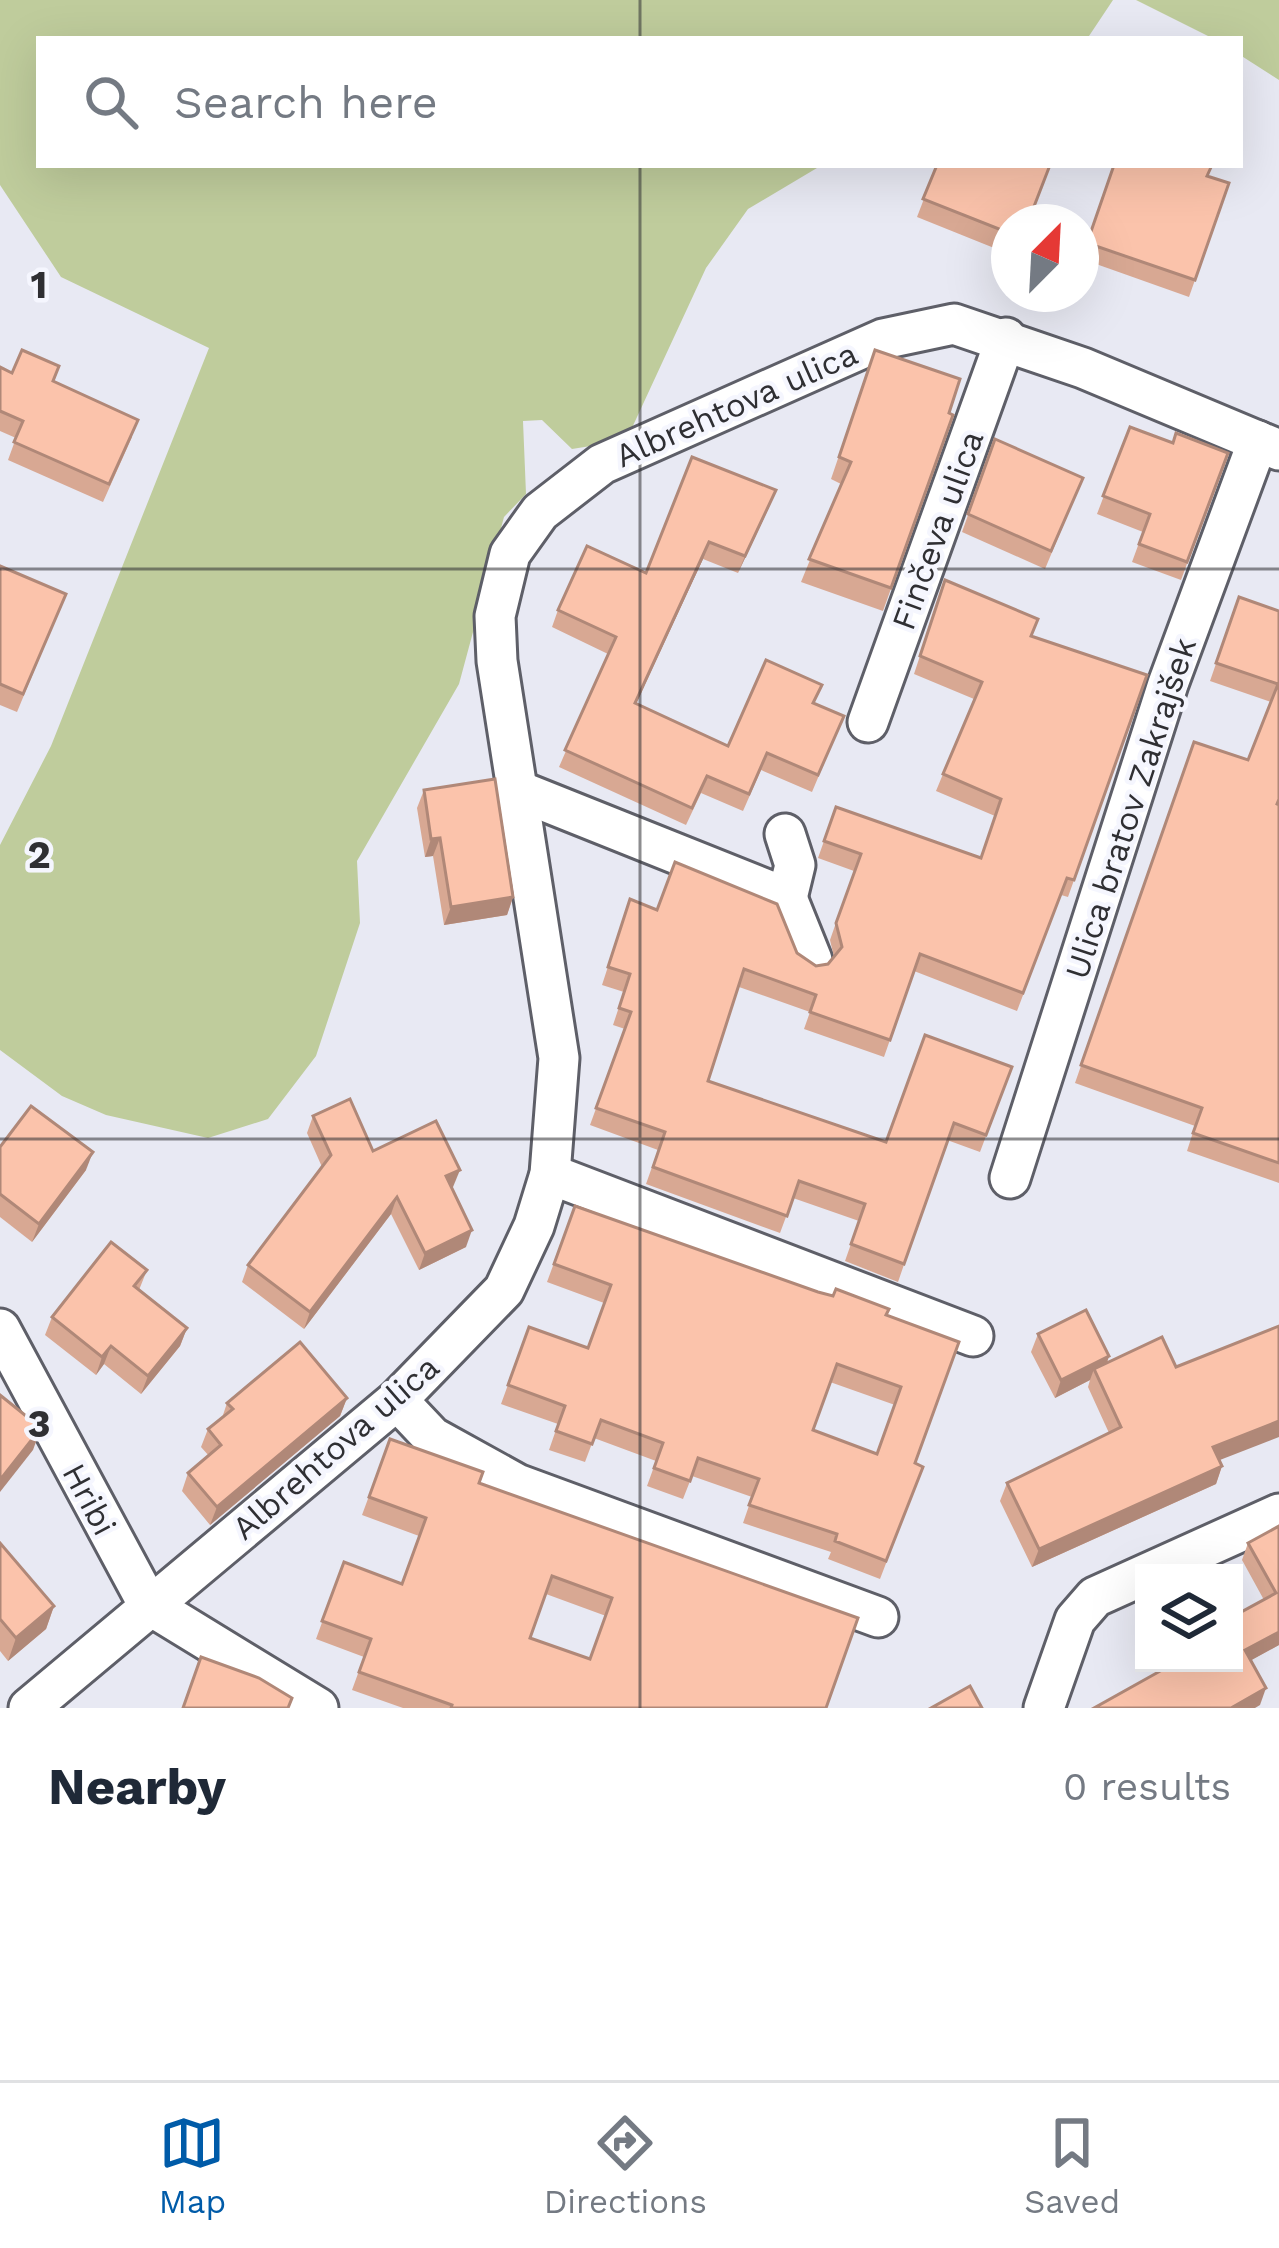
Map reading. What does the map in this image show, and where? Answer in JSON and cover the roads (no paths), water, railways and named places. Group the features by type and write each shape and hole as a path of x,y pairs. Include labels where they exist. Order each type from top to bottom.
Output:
{"street":[{"name":"Albrehtova ulica","path":"29,1708 397,1400 504,1290 550,1174 559,1058 522,792 497,661 495,616 510,554 540,512 602,464 883,339 954,324 1006,338 1268,446"},
{"name":"Finčeva ulica","path":"868,722 1006,338"},
{"name":"Ulica bratov Zakrajšek","path":"1010,1178 1168,684 1268,446"},
{"path":"522,792 787,898"},
{"path":"785,834 795,865 787,898 812,960"},
{"path":"550,1174 973,1336"},
{"name":"Hribi","path":"0,1329 148,1604"},
{"path":"397,1400 432,1437 517,1484 878,1617"},
{"path":"1044,1708 1075,1620 1095,1597 1279,1514"},
{"path":"148,1604 318,1708"}]}
